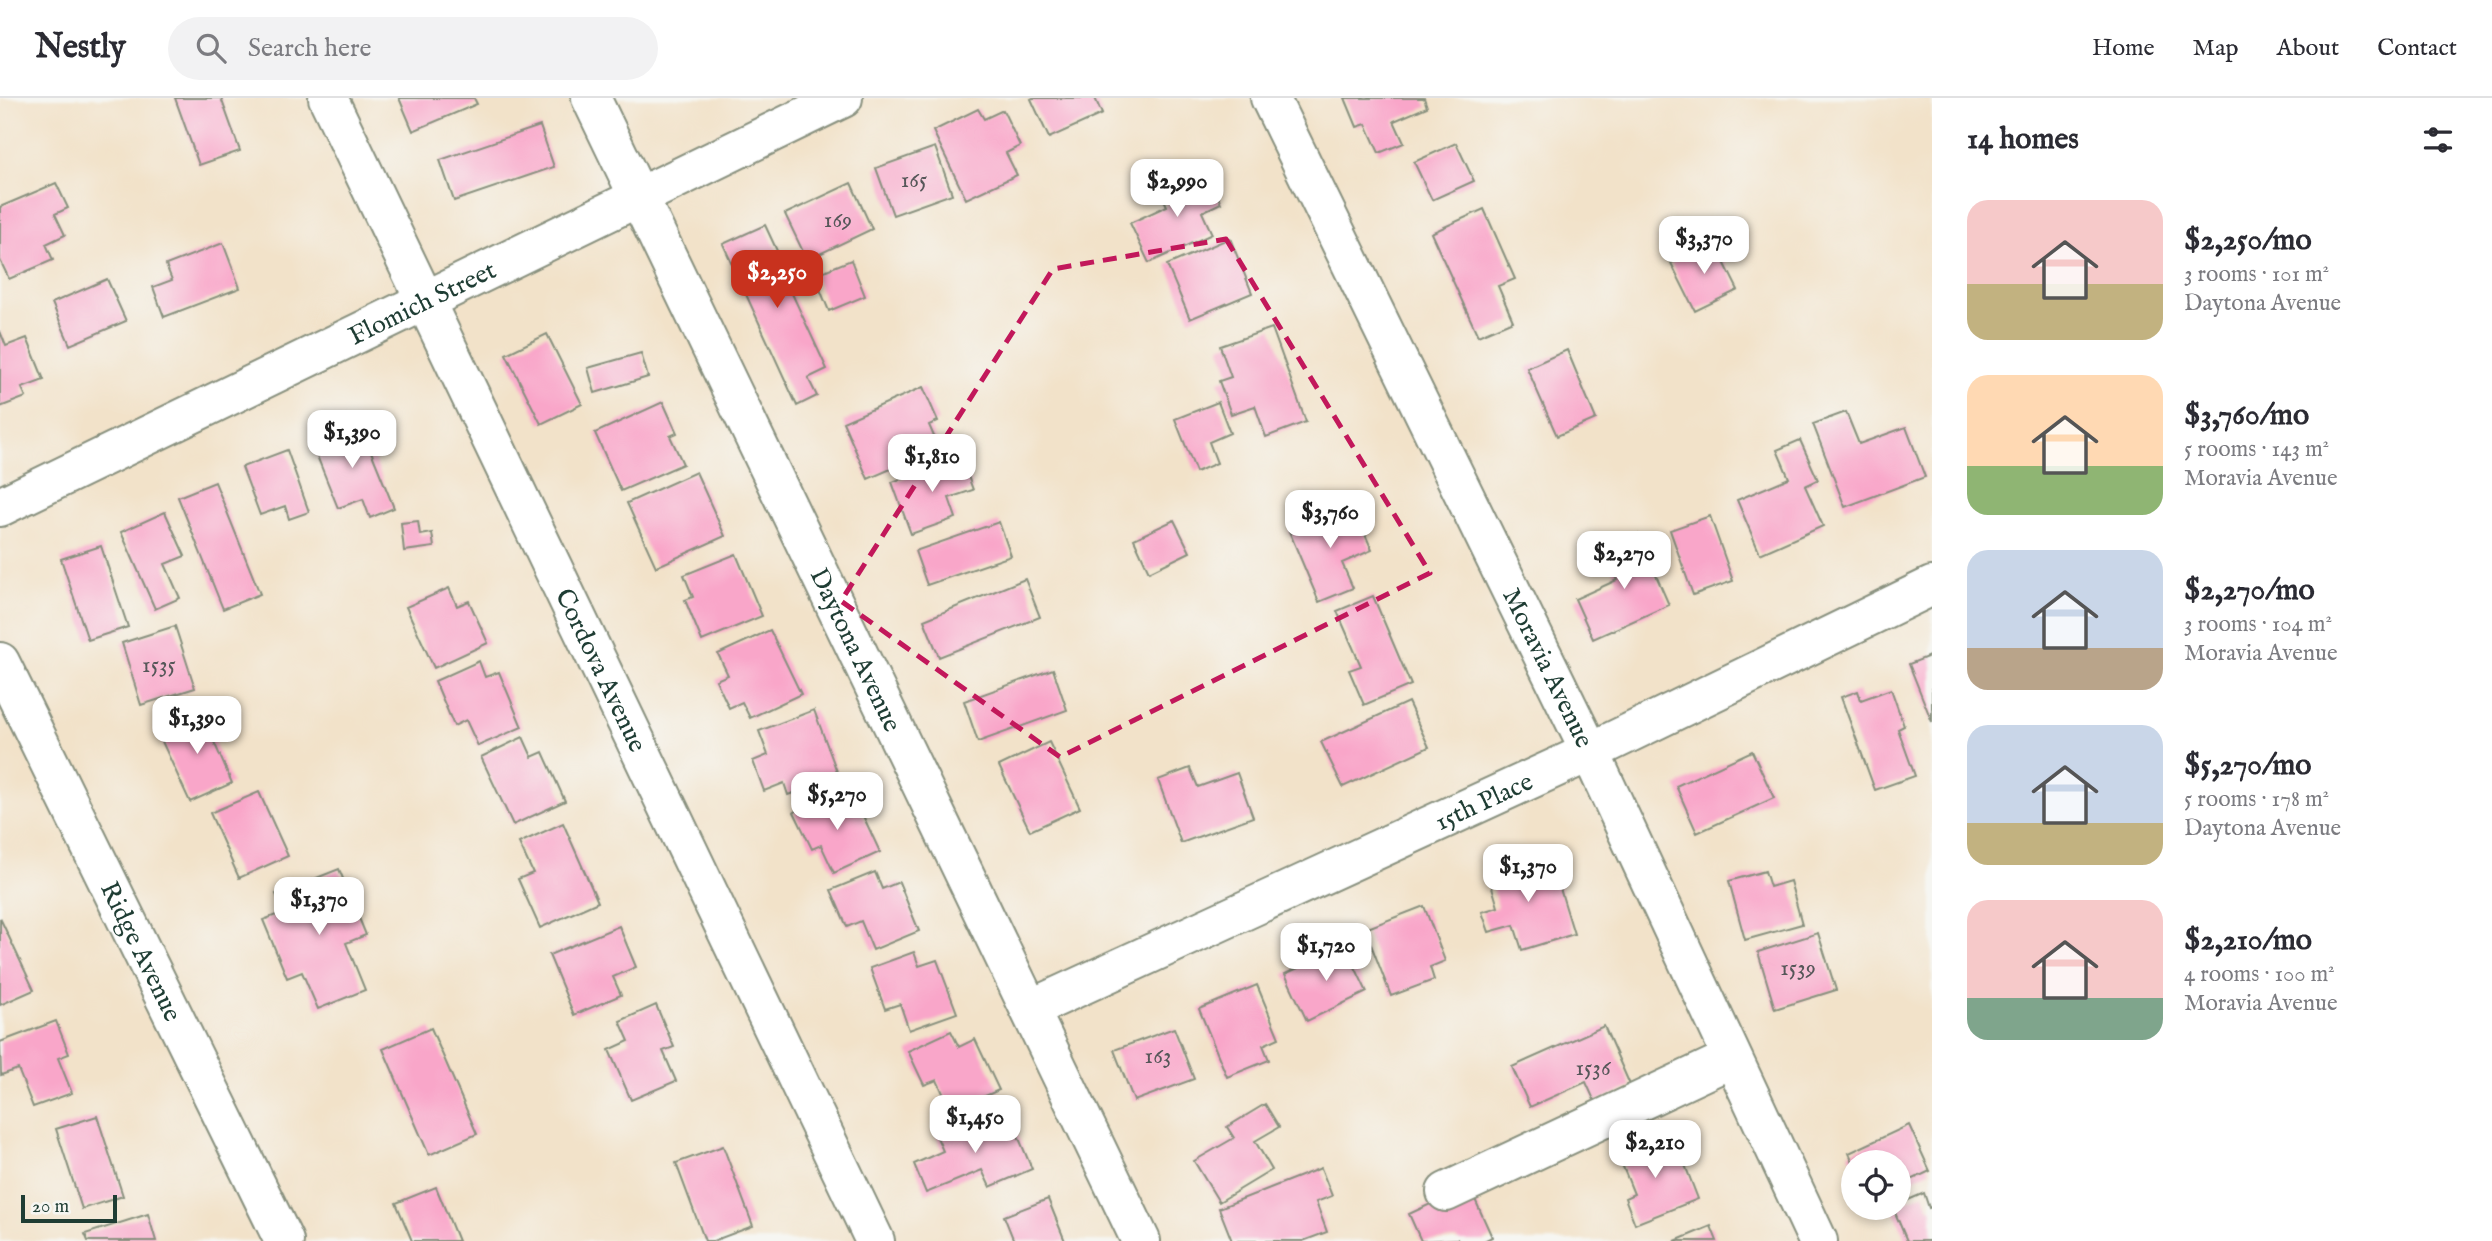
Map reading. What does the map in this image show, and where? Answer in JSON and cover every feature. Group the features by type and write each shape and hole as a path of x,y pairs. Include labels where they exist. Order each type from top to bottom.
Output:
{"street":[{"name":"Cordova Avenue","path":"328,98 875,1241"},
{"name":"Daytona Avenue","path":"592,98 1141,1241"},
{"name":"Flomich Street","path":"0,507 843,98"},
{"name":"Moravia Avenue","path":"1270,98 1590,752 1818,1241"},
{"name":"15th Place","path":"1030,1009 1590,752 1932,586"},
{"name":"Ridge Avenue","path":"0,662 284,1241"},
{"path":"1446,1192 1732,1058"}],"highlighted area":[{"path":"1226,239 1430,573 1060,757 841,601 1053,269"}],"building":[{"path":"175,98 221,98 240,151 199,165"},
{"path":"399,98 474,98 477,104 413,131"},
{"path":"1095,98 1102,114 1049,138 1031,99"},
{"path":"1345,98 1424,98 1427,107 1394,121 1404,143 1379,153 1366,124 1357,127"},
{"path":"978,109 984,119 1003,110 1020,146 1006,153 1017,175 966,199 933,131"},
{"path":"540,126 554,167 454,201 440,160"},
{"path":"1456,143 1474,181 1432,200 1414,162"},
{"path":"935,147 952,194 893,215 876,168"},
{"path":"1207,172 1221,203 1202,212 1212,234 1149,263 1130,223 1167,206 1161,193"},
{"path":"56,183 68,208 55,214 65,235 46,244 53,260 9,279 0,260 0,207"},
{"path":"851,183 872,229 807,260 785,214"},
{"path":"1484,209 1515,279 1498,286 1513,321 1478,336 1431,233"},
{"path":"765,225 792,283 788,285 827,369 808,378 817,396 797,406 723,244"},
{"path":"1230,238 1252,293 1190,319 1167,265"},
{"path":"1714,242 1738,290 1695,311 1671,263"},
{"path":"223,243 240,288 164,317 153,287 172,280 166,265"},
{"path":"851,260 865,296 829,311 814,275"},
{"path":"107,279 126,321 70,345 52,303"},
{"path":"1272,328 1306,422 1266,437 1255,406 1231,414 1219,381 1231,377 1220,346"},
{"path":"0,331 6,346 27,338 44,380 22,388 26,397 0,407"},
{"path":"547,334 582,404 541,424 506,354"},
{"path":"1567,350 1596,419 1557,436 1527,368"},
{"path":"641,353 648,377 595,393 588,368"},
{"path":"923,387 938,421 929,425 939,448 868,479 843,422"},
{"path":"663,402 677,433 670,436 683,464 621,491 595,433"},
{"path":"1218,402 1230,433 1209,442 1217,463 1196,472 1175,419"},
{"path":"1846,412 1859,444 1906,427 1925,477 1845,507 1813,424"},
{"path":"359,422 394,508 370,518 363,499 338,508 311,441"},
{"path":"1800,440 1818,480 1805,486 1823,526 1760,554 1737,500 1789,478 1777,450"},
{"path":"287,450 309,512 289,519 285,506 260,515 242,467"},
{"path":"961,457 973,490 949,498 956,518 911,534 892,482"},
{"path":"696,472 725,536 656,567 627,503"},
{"path":"215,482 260,594 223,609 178,497"},
{"path":"1352,505 1372,550 1342,563 1353,588 1319,602 1289,531"},
{"path":"165,512 185,556 165,564 180,598 155,609 121,532"},
{"path":"1710,516 1733,581 1693,595 1670,530"},
{"path":"1174,520 1190,552 1149,572 1134,539"},
{"path":"418,521 420,535 432,533 434,547 404,551 401,523"},
{"path":"999,522 1011,556 927,585 915,551"},
{"path":"1638,534 1669,605 1593,639 1575,599 1617,580 1604,550"},
{"path":"101,546 128,627 88,640 61,559"},
{"path":"736,554 762,616 702,641 685,600 693,597 684,575"},
{"path":"1025,579 1040,617 939,657 924,620"},
{"path":"449,588 457,606 469,601 488,643 434,668 406,607"},
{"path":"1373,596 1411,685 1364,705 1349,670 1361,666 1337,611"},
{"path":"175,626 195,688 141,705 122,643"},
{"path":"770,630 801,694 750,718 742,702 729,708 716,680 728,675 718,654"},
{"path":"1932,655 1932,722 1909,664"},
{"path":"479,661 485,677 499,672 522,727 478,746 466,720 454,726 435,681"},
{"path":"1053,669 1067,710 978,742 964,701"},
{"path":"1891,689 1904,726 1898,729 1915,776 1875,790 1841,697 1858,691 1861,700"},
{"path":"1408,702 1429,747 1343,787 1321,742"},
{"path":"814,710 839,777 788,795 784,783 764,791 753,761 768,755 759,731"},
{"path":"212,711 225,737 214,742 232,783 190,802 159,735"},
{"path":"523,737 532,757 543,752 565,801 513,825 481,757"},
{"path":"1049,742 1080,808 1030,831 999,766"},
{"path":"1752,751 1774,798 1697,833 1676,786"},
{"path":"1190,768 1198,787 1237,773 1253,817 1181,843 1158,780"},
{"path":"259,792 288,856 239,878 210,813"},
{"path":"835,793 845,814 859,807 880,852 834,873 821,845 812,849 794,812"},
{"path":"563,823 598,902 540,928 518,879 533,873 519,843"},
{"path":"1533,856 1539,873 1554,869 1574,934 1522,950 1514,925 1489,932 1482,912 1498,907 1487,870"},
{"path":"339,869 366,935 346,943 365,990 318,1009 302,972 287,978 263,920 284,912 276,894"},
{"path":"1765,871 1770,887 1790,881 1802,924 1745,940 1729,881"},
{"path":"875,872 882,889 899,882 919,931 873,950 861,921 847,927 831,890"},
{"path":"1424,906 1445,961 1430,967 1434,980 1391,996 1365,929"},
{"path":"0,918 34,990 0,1005"},
{"path":"619,926 636,967 613,977 621,995 574,1015 549,955"},
{"path":"1818,933 1836,990 1775,1009 1758,952"},
{"path":"1345,946 1367,992 1307,1021 1285,974"},
{"path":"914,952 919,966 937,960 957,1013 909,1030 900,1004 885,1009 870,968"},
{"path":"1257,985 1279,1038 1263,1045 1269,1060 1227,1077 1199,1009"},
{"path":"656,1005 674,1047 663,1051 676,1081 631,1100 609,1050 629,1041 620,1021"},
{"path":"56,1021 69,1054 58,1058 72,1093 33,1107 18,1069 1,1075 0,1042"},
{"path":"1604,1026 1631,1087 1595,1102 1586,1082 1530,1107 1512,1067"},
{"path":"431,1028 477,1134 429,1155 383,1049"},
{"path":"1174,1028 1194,1079 1134,1101 1114,1050"},
{"path":"951,1031 959,1047 975,1039 999,1090 951,1111 937,1080 924,1085 908,1051"},
{"path":"1265,1104 1279,1127 1255,1141 1272,1170 1219,1202 1194,1161 1234,1138 1227,1127"},
{"path":"97,1116 123,1196 82,1209 56,1129"},
{"path":"1010,1117 1032,1169 990,1187 982,1170 926,1193 914,1164 943,1151 936,1135 972,1120 977,1131"},
{"path":"1909,1125 1930,1171 1911,1180 1911,1150 1855,1150"},
{"path":"1657,1137 1665,1158 1680,1152 1698,1199 1635,1224 1625,1198 1634,1194 1617,1152"},
{"path":"723,1146 753,1226 713,1241 705,1241 676,1163"},
{"path":"1321,1168 1332,1196 1316,1202 1327,1232 1303,1241 1232,1241 1219,1208"},
{"path":"1469,1186 1492,1237 1484,1241 1421,1241 1409,1214"},
{"path":"436,1187 458,1241 412,1241 396,1203"},
{"path":"1924,1193 1929,1208 1932,1207 1932,1241 1907,1241 1898,1220 1911,1220 1911,1199"},
{"path":"1048,1199 1065,1241 1014,1241 1004,1216"},
{"path":"148,1214 156,1241 88,1241 85,1234"},
{"path":"1711,1226 1717,1241 1675,1241"}]}
